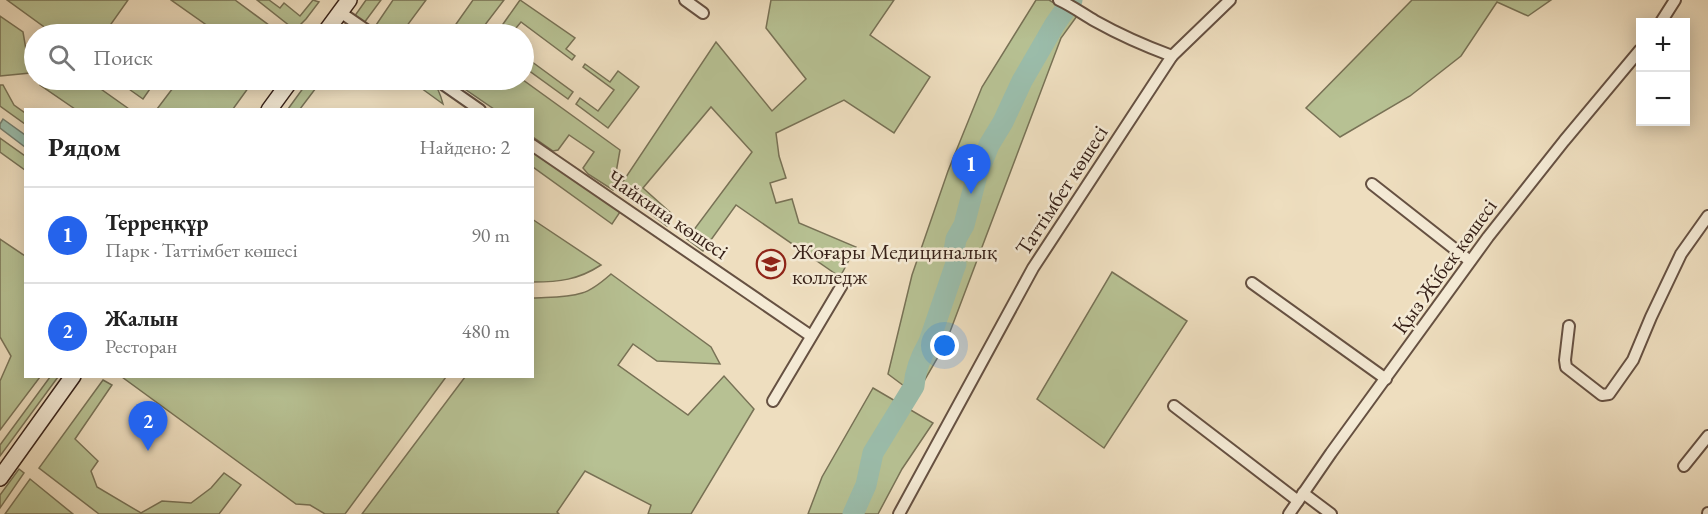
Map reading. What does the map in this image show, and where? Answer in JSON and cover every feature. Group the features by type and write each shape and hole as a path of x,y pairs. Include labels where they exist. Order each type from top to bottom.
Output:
{"main road":[{"path":"331,24 344,6"},
{"path":"270,108 284,90"},
{"path":"0,478 72,378"}],"street":[{"path":"685,0 703,13"},
{"path":"1059,0 1143,46 1172,56"},
{"name":"Таттімбет көшесі","path":"899,514 1033,268 1172,56 1230,0"},
{"path":"1664,18 1675,0"},
{"path":"344,6 362,24"},
{"name":"Қыз Жібек көшесі","path":"1289,514 1470,261 1564,141 1636,56"},
{"path":"451,90 477,108"},
{"name":"Чайкина көшесі","path":"534,146 810,336"},
{"path":"1372,184 1470,261"},
{"path":"1569,326 1566,367 1602,395 1609,394 1633,360 1681,254 1708,216"},
{"path":"1252,283 1386,379"},
{"path":"773,401 842,285"},
{"path":"1174,406 1301,497 1331,514"},
{"path":"1684,466 1708,436"}],"shaded area":[{"path":"7,0 128,0 111,24 40,24"},
{"path":"171,0 235,0 267,24 205,24"},
{"path":"257,0 269,0 280,8 284,3 300,16 313,0 319,2 301,24 287,24"},
{"path":"366,0 381,0 364,23 354,17"},
{"path":"393,0 426,0 408,24 377,24"},
{"path":"473,0 504,0 486,24 456,24"},
{"path":"520,0 575,38 566,49 575,56 572,60 534,32 534,24 521,22 519,24 503,24"},
{"path":"771,0 894,0 870,35 930,77 894,133 844,100 776,133 779,156 786,178 770,183 776,203 792,199 799,223 856,247 840,277 736,205 703,251 687,239 752,152 711,107 643,188 672,214 667,226 618,189 716,42 772,111 806,79 766,28"},
{"path":"1036,0 1049,0 1077,16 1061,38 945,345 916,395 888,374 912,275 948,171 982,87"},
{"path":"1412,0 1551,0 1528,16 1497,2 1461,56 1410,96 1340,137 1306,108"},
{"path":"0,16 23,32 24,74 0,76"},
{"path":"534,63 573,92 568,99 534,74"},
{"path":"585,64 610,82 618,71 639,87 608,128 576,104 580,98 598,111 614,90 583,67"},
{"path":"0,85 3,85 14,105 24,112 24,123 0,106"},
{"path":"534,88 620,150 613,190 588,174 583,168 594,152 569,135 558,150 553,151 534,138 534,108 493,108 466,90 534,90"},
{"path":"47,90 102,90 128,108 74,108"},
{"path":"130,90 149,90 143,99"},
{"path":"171,90 247,90 234,108 158,108"},
{"path":"302,90 314,90 301,108 289,108"},
{"path":"424,90 438,90 443,104"},
{"path":"3,119 24,134 24,146 0,128"},
{"path":"0,138 24,155 24,169 0,152"},
{"path":"534,153 620,212 612,224 534,168"},
{"path":"534,220 601,265 584,274 534,282"},
{"path":"0,239 24,255 24,378 39,378 0,430 0,381 11,356 0,337"},
{"path":"1112,272 1187,321 1104,448 1037,399"},
{"path":"611,274 711,347 720,364 657,361 633,344 618,365 688,415 724,376 754,409 691,514 648,514 651,505 585,471 557,512 559,514 362,514 464,378 534,378 534,298 564,297 594,288"},
{"path":"49,378 57,378 0,456 0,445"},
{"path":"123,378 445,378 345,514 325,514 310,505 296,504"},
{"path":"103,380 112,385 75,439 98,461 91,471 97,487 141,513 162,501 191,503 211,488 224,473 241,485 219,514 99,514 39,468"},
{"path":"873,388 933,423 902,469 878,514 808,514 822,477"},
{"path":"19,469 24,473 0,508 0,495"},
{"path":"30,479 73,514 5,514"}],"waterway":[{"path":"853,514 866,485 873,453 914,386 919,364 956,264 954,251 956,239 964,225 977,175 989,145 1003,122 1022,81 1055,24 1072,0"}],"place":[{"name":"Терреңқұр","path":"971,194"},
{"name":"Жоғары Медициналық колледж","path":"771,264"},
{"name":"Жалын","path":"148,451"}]}
